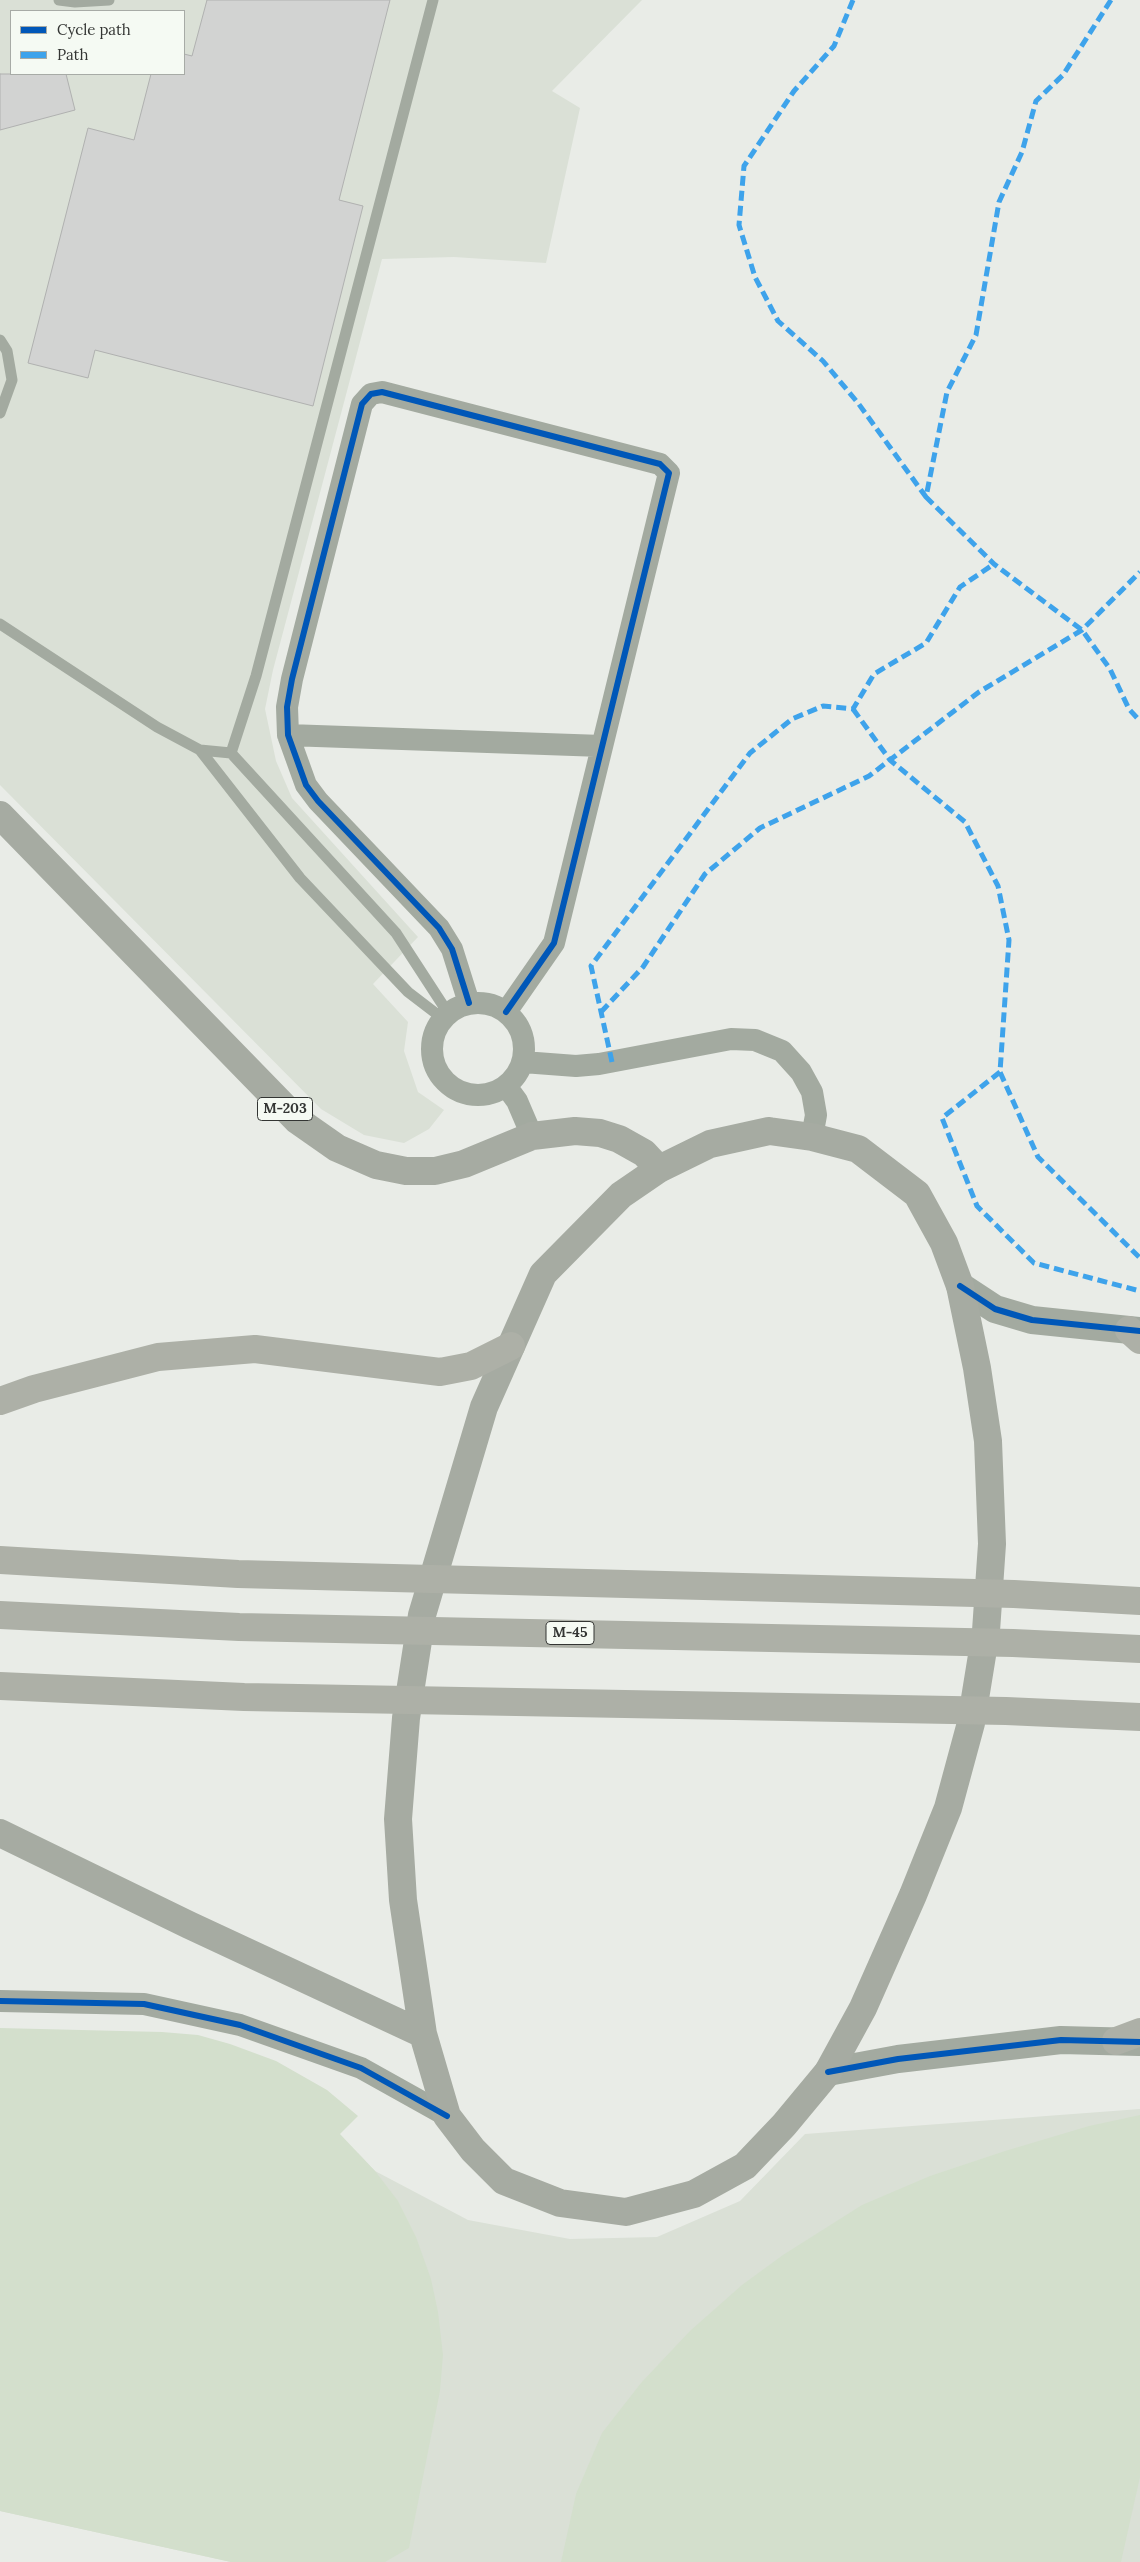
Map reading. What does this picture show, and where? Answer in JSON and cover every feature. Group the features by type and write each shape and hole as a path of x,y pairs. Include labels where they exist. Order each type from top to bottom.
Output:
{"highway":[{"path":"0,1401 34,1389 158,1357 255,1349 440,1372 471,1366 512,1346"},
{"path":"0,1560 248,1574 1014,1594 1140,1601"},
{"name":"M-45","path":"0,1614 239,1627 1013,1643 1140,1649"},
{"path":"0,1686 244,1697 997,1711 1140,1717"},
{"path":"0,1705 244,1697"}],"main road":[{"name":"M-203","path":"0,815 297,1120 337,1148 376,1165 406,1171 435,1171 464,1164 532,1136 575,1130 600,1133 620,1139 644,1153 659,1169"},
{"path":"769,1131 812,1136 858,1150 917,1194 944,1242 960,1286 977,1368 988,1441 992,1544 986,1631 971,1723 948,1808 913,1895 863,2008 828,2072 784,2125 745,2166 694,2194 626,2212 560,2203 504,2181 473,2150 447,2116 423,2034 403,1900 398,1818 406,1718 422,1615 484,1407 543,1274 621,1195 659,1169 710,1144 769,1131"},
{"path":"0,1833 190,1925 423,2034"}],"street":[{"path":"468,1003 452,949 439,928 318,801 306,785 288,735 287,707 292,679 362,404 371,394 382,392 660,464 669,473 554,943 506,1012"},
{"path":"288,735 602,746"},
{"path":"468,1003 494,1005 506,1012 516,1022 522,1034 523,1062 516,1076 506,1086 485,1095 463,1093 449,1086 439,1075 433,1061 431,1046 434,1031 445,1016 468,1003"},
{"path":"523,1062 576,1066 599,1064 731,1039 755,1040 782,1051 801,1072 812,1092 816,1115 812,1136"},
{"path":"506,1086 520,1107 532,1136"},
{"path":"960,1286 995,1309 1032,1320 1136,1334"},
{"path":"0,2001 144,2004 240,2025 361,2068 447,2116"},
{"path":"828,2072 898,2059 1061,2040 1132,2038"}],"lane":[{"path":"59,0 75,2 109,0"},
{"path":"231,753 256,676 433,0"},
{"path":"0,340 7,350 12,380 0,413"},
{"path":"0,624 157,728 200,750 231,753 396,933 445,1016"},
{"path":"200,750 300,878 408,992 445,1016"}],"shaded area":[{"path":"0,0 642,0 552,91 580,108 546,263 454,257 382,259 273,670 265,709 276,761 292,798 418,937 373,984 408,1022 404,1051 418,1092 444,1110 429,1129 404,1143 364,1135 321,1109 0,785"},
{"path":"1140,2109 1140,2562 231,2562 0,2511 358,2153 375,2171 468,2220 570,2239 657,2237 740,2201 805,2134"}],"green space":[{"path":"0,2028 162,2032 198,2035 230,2044 276,2061 327,2090 358,2116 340,2134 375,2171 398,2201 416,2237 431,2279 438,2312 443,2355 440,2391 409,2548 385,2562 231,2562 0,2511"},
{"path":"1140,2115 1140,2477 1121,2562 561,2562 576,2494 602,2433 641,2383 690,2331 742,2285 783,2255 862,2205 930,2176 1005,2151 1089,2126"}],"building":[{"path":"207,0 390,0 339,200 363,206 313,406 95,350 88,378 28,363 88,128 134,140 151,75 185,75 185,54 192,56"},
{"path":"0,74 66,75 75,110 0,130"}],"marked path":[{"path":"853,0 834,46 794,91 744,166 739,225 755,277 778,321 823,361 858,403 926,497"},
{"path":"1111,0 1063,75 1036,101 1022,152 999,202 976,335 947,392 926,497 994,564 1082,630 1110,669 1129,709 1140,721"},
{"path":"612,1062 591,966 750,753 792,719 823,706 853,709 874,674 926,643 960,587 994,564"},
{"path":"601,1012 643,967 705,874 760,828 869,776 979,692 1082,630 1140,572"},
{"path":"853,709 890,760 965,822 998,886 1009,940 1000,1072 1038,1157 1140,1258"},
{"path":"1000,1072 942,1118 977,1206 1034,1263 1140,1291"}],"cycle path":[{"path":"469,1003 452,949 439,928 318,801 306,785 288,735 287,707 292,679 362,404 371,394 382,392 660,464 669,473 554,943 506,1012"},
{"path":"960,1286 995,1309 1032,1320 1140,1331"},
{"path":"0,2001 144,2004 240,2025 361,2068 447,2116"},
{"path":"828,2072 898,2059 1061,2040 1140,2042"}]}
